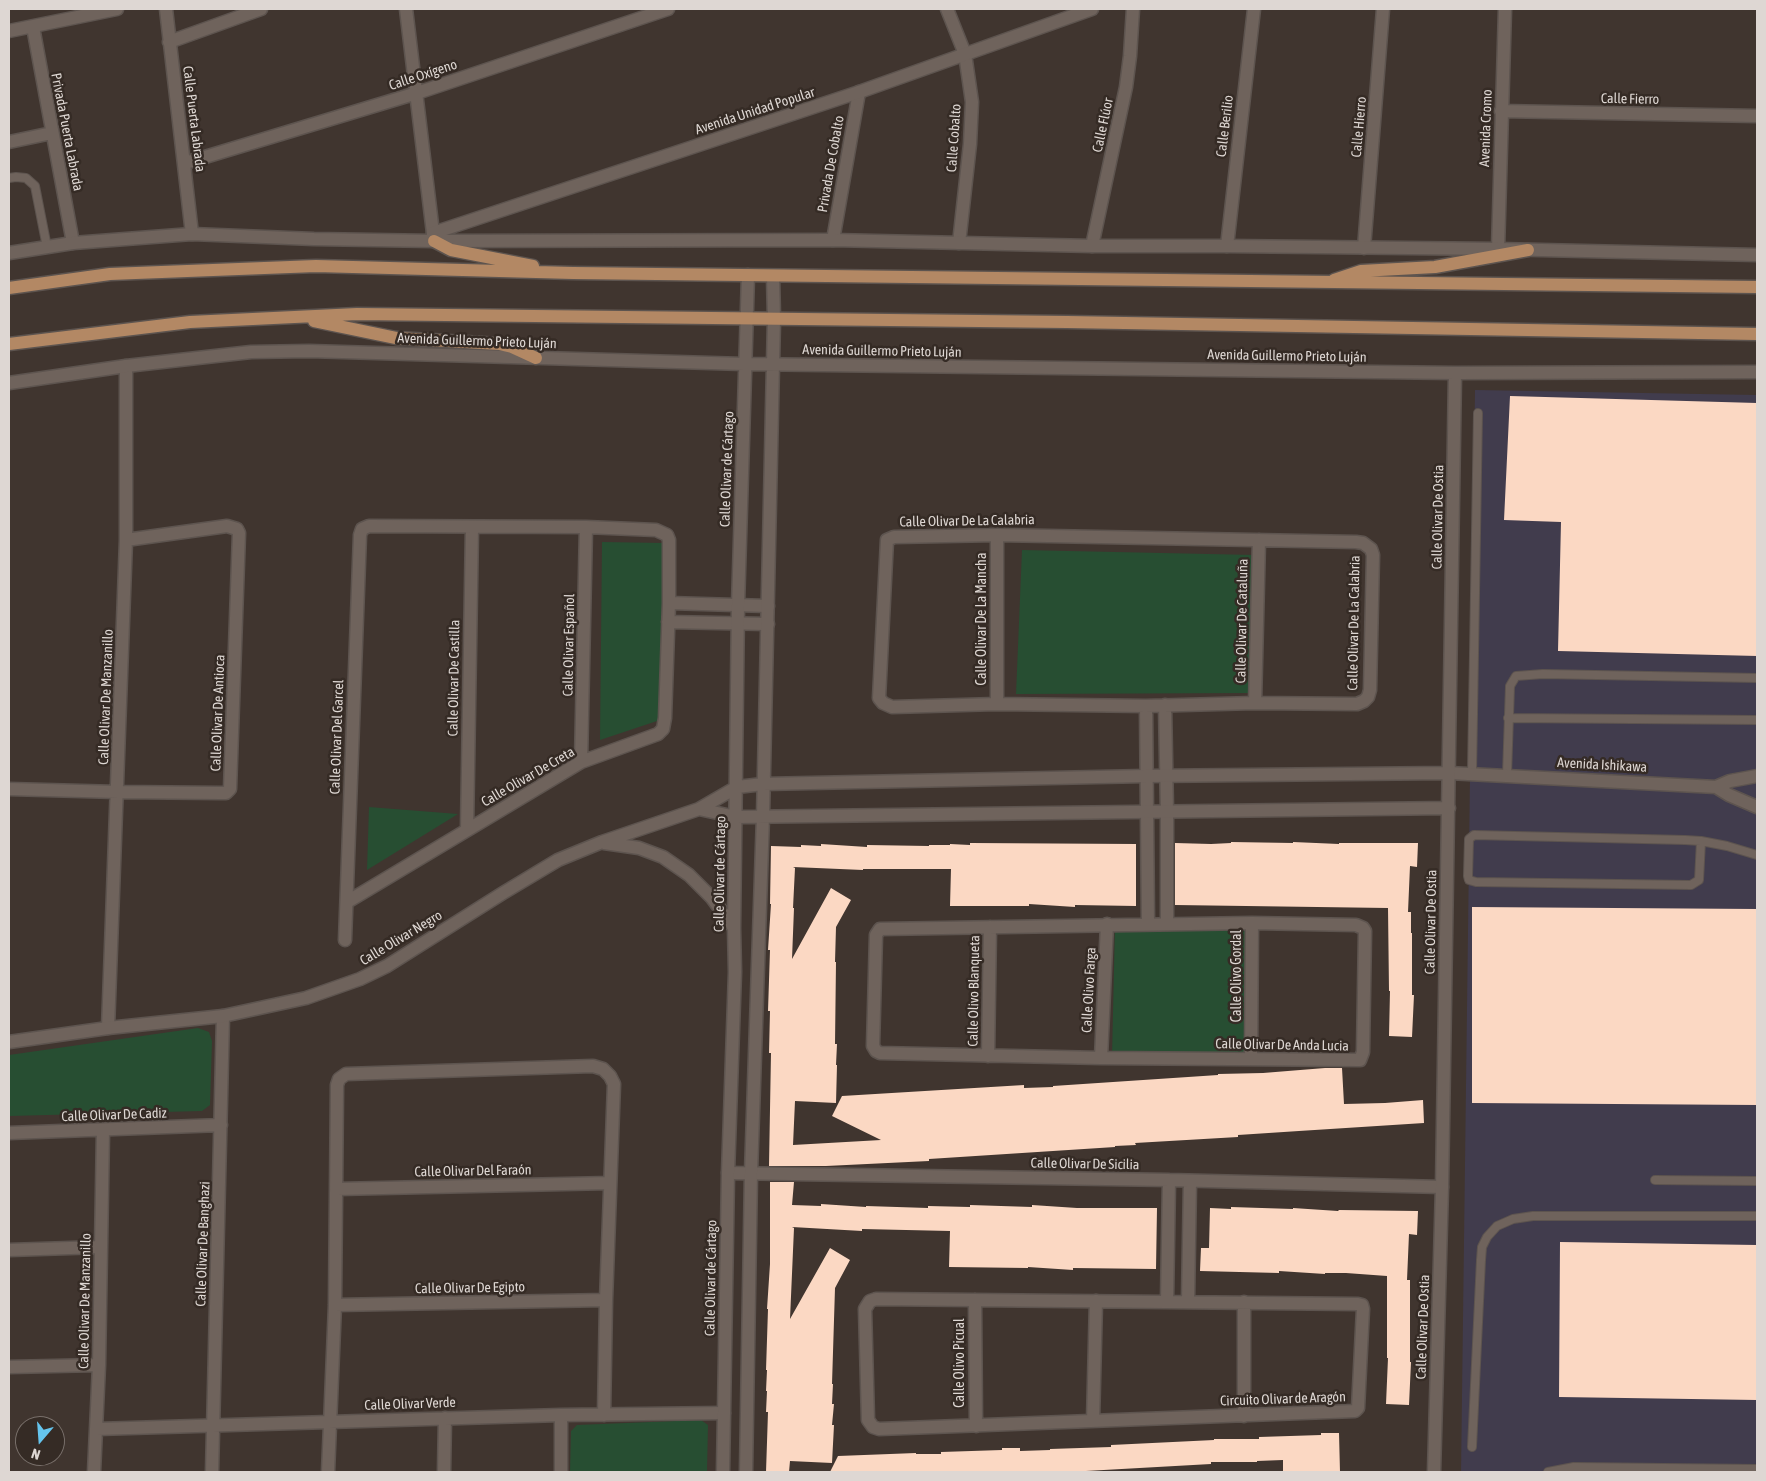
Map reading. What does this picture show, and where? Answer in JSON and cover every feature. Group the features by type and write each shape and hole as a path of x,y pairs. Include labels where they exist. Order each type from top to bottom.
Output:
{"main road":[{"path":"433,237 444,248 573,273"},
{"path":"1322,283 1360,272 1435,267 1528,250"},
{"path":"9,288 110,274 306,267 773,276 1757,287"},
{"name":"Avenida Guillermo Prieto Luján","path":"9,344 190,322 367,314 1067,322 1757,334"},
{"path":"297,317 396,338 484,343 512,347 536,358"},
{"path":"9,352 49,338"}],"street":[{"path":"9,31 117,9"},
{"name":"Calle Puerta Labrada","path":"166,9 192,234"},
{"path":"169,42 261,9"},
{"path":"406,9 433,237"},
{"name":"Calle Oxígeno","path":"185,163 417,94 668,9"},
{"name":"Calle Cobalto","path":"947,9 965,54 972,102 972,120 959,243"},
{"name":"Avenida Unidad Popular","path":"433,237 859,92 1092,9"},
{"name":"Calle Flúor","path":"1092,246 1126,87 1133,9"},
{"name":"Calle Berilio","path":"1227,246 1254,9"},
{"name":"Calle Hierro","path":"1364,248 1383,9"},
{"name":"Avenida Cromo","path":"1498,249 1505,9"},
{"name":"Privada Puerta Labrada","path":"32,27 73,242"},
{"name":"Privada De Cobalto","path":"834,240 859,92"},
{"name":"Calle Fierro","path":"1501,111 1757,116"},
{"path":"9,142 52,133"},
{"path":"9,253 73,242 192,234 314,238 834,240 1092,246 1498,249 1757,255"},
{"name":"Calle Olivar de Cártago","path":"723,1472 728,1173 735,972 738,605 748,275"},
{"path":"746,1472 751,1173 764,816 763,784 774,319 773,276"},
{"name":"Avenida Guillermo Prieto Luján","path":"9,383 126,366 251,352 309,351 772,365 1455,373 1757,372"},
{"name":"Calle Olivar De Manzanillo","path":"108,1028 126,540 126,366"},
{"name":"Calle Olivar De Ostia","path":"1434,1472 1442,1187 1455,373"},
{"name":"Calle Olivar De Antioca","path":"9,789 226,793 230,789 232,775 239,533 233,526 227,526 126,540"},
{"name":"Calle Olivar De Creta","path":"346,902 581,762 658,734 663,730 665,718 669,603 669,540 667,535 656,530 586,527 472,528 368,526 362,529 360,535"},
{"name":"Calle Olivar Español","path":"581,762 586,527"},
{"name":"Calle Olivar De Castilla","path":"467,829 472,528"},
{"name":"Calle Olivar Del Garcel","path":"345,940 360,535"},
{"name":"Calle Olivar De La Calabria","path":"997,535 1363,543 1371,549 1374,555 1370,690 1368,697 1357,704 1255,703 1146,706 997,704 892,707 883,703 879,698 887,540 894,537 997,535"},
{"name":"Calle Olivar De La Mancha","path":"997,535 997,704"},
{"name":"Calle Olivar De Cataluña","path":"1255,703 1259,540"},
{"path":"669,603 768,606"},
{"path":"668,622 768,624"},
{"path":"1165,705 1167,924"},
{"path":"1146,706 1148,924"},
{"name":"Avenida Ishikawa","path":"737,787 763,784 1146,776 1449,773 1716,787 1730,781 1757,776"},
{"name":"Calle Olivar Negro","path":"9,1042 108,1028 223,1016 306,998 367,976 387,966 558,860 602,842 699,809 737,787"},
{"name":"Avenida Ishikawa","path":"1716,787 1757,807"},
{"path":"699,809 736,818 764,816 1448,808"},
{"path":"602,842 639,848 663,858 689,875 734,928"},
{"name":"Calle Olivar De Anda Lucia","path":"1252,923 1361,926 1365,931 1363,1052 1360,1060 1101,1058 880,1053 876,1052 873,1046 876,935 880,928 1167,924 1252,923"},
{"name":"Calle Olivo Gordal","path":"1251,1059 1252,923"},
{"name":"Calle Olivo Farga","path":"1101,1058 1107,924"},
{"name":"Calle Olivo Blanqueta","path":"988,1056 990,927"},
{"name":"Calle Olivar De Banghazi","path":"212,1472 223,1016"},
{"path":"328,1472 335,1305 337,1085 342,1076 346,1074 593,1066 603,1069 610,1076 614,1084 604,1415"},
{"name":"Calle Olivar De Cadiz","path":"9,1133 103,1131 221,1125"},
{"name":"Calle Olivar De Manzanillo","path":"94,1472 99,1365 103,1131"},
{"name":"Calle Olivar De Sicilia","path":"728,1173 1169,1180 1442,1187"},
{"path":"1167,1301 1169,1180"},
{"path":"1188,1301 1190,1181"},
{"name":"Calle Olivar Del Faraón","path":"337,1188 610,1183"},
{"path":"9,1250 101,1247"},
{"name":"Circuito Olivar de Aragón","path":"876,1299 1096,1301 1358,1304 1363,1309 1357,1410 1244,1416 879,1429 869,1424 865,1309 870,1301 876,1299"},
{"name":"Calle Olivar De Egipto","path":"335,1305 606,1300"},
{"name":"Calle Olivo Picual","path":"975,1300 976,1426"},
{"path":"1093,1421 1096,1301"},
{"path":"1244,1302 1244,1416"},
{"path":"9,1367 99,1365"},
{"name":"Calle Olivar Verde","path":"97,1429 561,1415 724,1413"},
{"path":"561,1415 561,1472"},
{"path":"444,1472 445,1418"}],"lane":[{"path":"9,178 26,178 35,186 47,247"},
{"path":"1472,774 1478,413"},
{"path":"1507,775 1510,686 1516,676 1543,674 1757,678"},
{"path":"1508,718 1757,720"},
{"path":"1701,841 1698,880 1691,885 1472,881 1468,876 1469,839 1474,835 1701,841 1757,855"},
{"path":"1655,1180 1757,1181"},
{"path":"1472,1448 1482,1247 1487,1237 1497,1226 1513,1219 1533,1216 1757,1216"},
{"path":"1548,1472 1574,1467 1757,1469"}],"shaded area":[{"path":"1475,390 1757,395 1757,1472 1461,1472"}],"green space":[{"path":"602,542 664,543 660,720 600,740"},
{"path":"1022,550 1255,555 1251,693 1016,694"},
{"path":"369,807 458,814 367,870"},
{"path":"1252,923 1250,1059 1112,1057 1115,924"},
{"path":"198,1028 209,1032 212,1041 210,1105 202,1111 9,1116 9,1055"},
{"path":"701,1420 708,1425 707,1472 570,1472 571,1431 577,1425"}],"building":[{"path":"1510,396 1757,403 1757,656 1558,651 1561,522 1504,520"},
{"path":"1231,842 1418,843 1417,867 1410,866 1408,912 1411,912 1412,995 1414,995 1412,1037 1389,1036 1388,908 1175,905 1175,843 1211,844"},
{"path":"970,843 1136,844 1136,906 1075,905 1075,907 1029,904 1029,906 950,906 951,869 863,870 793,867 795,868 792,959 831,888 851,900 836,927 836,1103 795,1101 793,1145 881,1140 832,1116 842,1096 1024,1085 1024,1088 1053,1087 1325,1068 1342,1068 1344,1104 1423,1100 1424,1123 1238,1135 1238,1137 1135,1143 1136,1145 1115,1147 929,1159 929,1161 826,1166 769,1166 771,1053 769,1053 770,1011 768,1011 770,950 768,950 771,904 771,846 801,847 801,845 821,846 821,844 867,847 867,845 970,845"},
{"path":"1472,907 1757,909 1757,1105 1472,1103"},
{"path":"770,1182 794,1182 792,1205 821,1206 821,1204 928,1208 928,1206 970,1207 970,1205 1032,1207 1032,1205 1077,1208 1157,1208 1156,1269 1073,1268 1073,1270 1028,1267 949,1267 950,1231 862,1229 862,1231 792,1227 794,1228 790,1319 830,1248 850,1260 835,1288 832,1463 790,1461 789,1472 766,1472"},
{"path":"1231,1207 1338,1211 1418,1211 1417,1235 1409,1234 1407,1280 1410,1280 1411,1362 1409,1405 1386,1404 1388,1358 1387,1276 1279,1271 1279,1273 1200,1271 1201,1248 1209,1248 1210,1208 1231,1209"},
{"path":"1560,1242 1757,1245 1757,1400 1559,1397"},
{"path":"1321,1433 1339,1433 1340,1472 1283,1472 1283,1460 1211,1462 1211,1464 1068,1472 830,1472 838,1456 941,1454 941,1452 1002,1450 1002,1448 1020,1448 1020,1451 1050,1450 1214,1439 1259,1439 1259,1437 1321,1435"}]}
